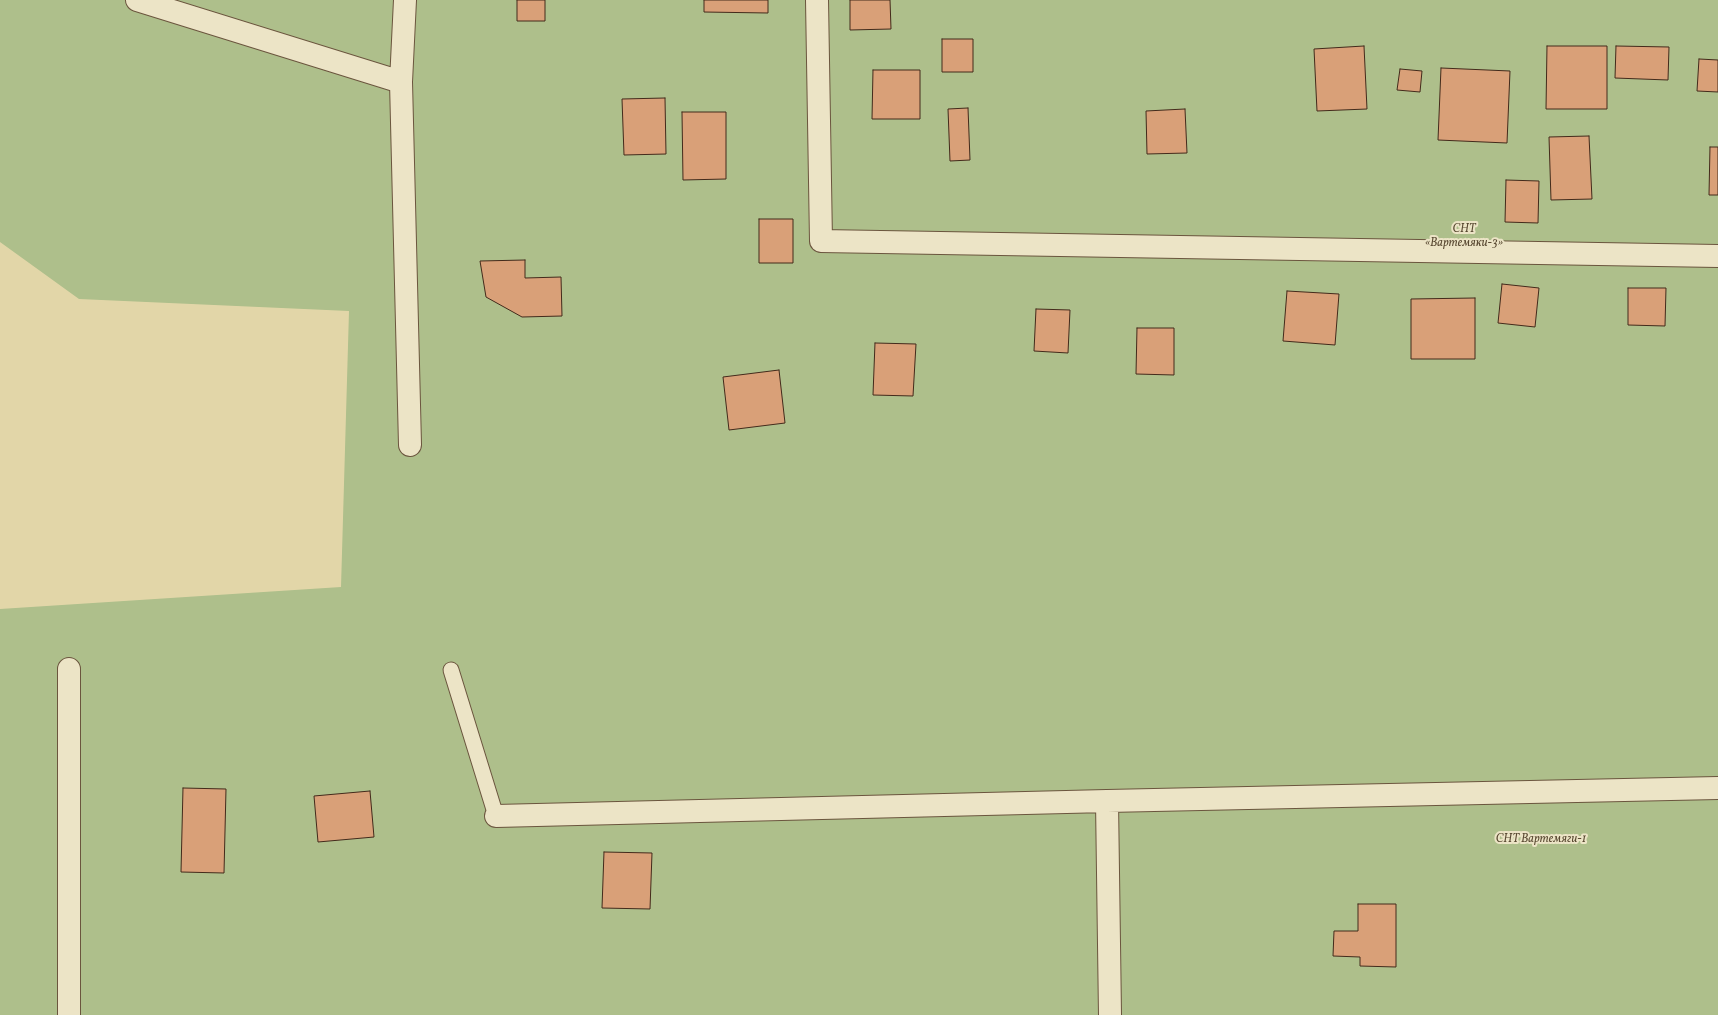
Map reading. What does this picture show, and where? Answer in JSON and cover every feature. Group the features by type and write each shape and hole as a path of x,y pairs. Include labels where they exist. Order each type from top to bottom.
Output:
{"street":[{"path":"137,0 401,82"},
{"path":"405,0 401,82 410,445"},
{"path":"817,0 821,241 1718,256"},
{"path":"69,669 70,1015"},
{"path":"496,816 1718,788"},
{"path":"1107,801 1110,1015"}],"lane":[{"path":"451,670 496,816"}],"green space":[{"path":"0,0 1718,0 1718,1015 0,1015 0,609 341,587 349,311 79,299 0,242"}],"building":[{"path":"517,0 545,0 545,21 517,21"},
{"path":"704,0 768,0 768,13 704,12"},
{"path":"850,0 890,0 891,29 850,30"},
{"path":"942,39 973,39 973,72 942,72"},
{"path":"1364,46 1367,109 1317,111 1314,49"},
{"path":"1547,46 1607,46 1607,109 1546,109"},
{"path":"1616,46 1669,47 1668,80 1615,78"},
{"path":"1699,59 1718,60 1718,92 1697,91"},
{"path":"1441,68 1510,71 1507,143 1438,140"},
{"path":"1400,69 1422,71 1420,92 1397,90"},
{"path":"873,70 920,70 920,119 872,119"},
{"path":"665,98 666,154 624,155 622,99"},
{"path":"968,108 970,160 950,161 948,109"},
{"path":"1185,109 1187,153 1147,154 1146,111"},
{"path":"682,112 726,112 726,179 683,180"},
{"path":"1589,136 1592,199 1551,200 1549,137"},
{"path":"1710,147 1718,147 1718,195 1709,195"},
{"path":"1506,180 1539,181 1538,223 1505,222"},
{"path":"759,219 793,219 793,263 759,263"},
{"path":"525,260 525,278 561,277 562,316 522,317 486,297 480,261"},
{"path":"1502,284 1539,288 1535,327 1498,323"},
{"path":"1628,288 1666,288 1665,326 1628,325"},
{"path":"1287,291 1339,294 1335,345 1283,341"},
{"path":"1475,298 1475,359 1411,359 1411,299"},
{"path":"1036,309 1070,310 1068,353 1034,351"},
{"path":"1137,328 1174,328 1174,375 1136,374"},
{"path":"875,343 916,344 913,396 873,395"},
{"path":"779,370 785,423 729,430 723,377"},
{"path":"183,788 226,789 224,873 181,872"},
{"path":"370,791 374,837 318,842 314,796"},
{"path":"604,852 652,853 650,909 602,908"},
{"path":"1358,904 1396,904 1396,967 1360,966 1360,957 1333,956 1334,931 1358,931"}],"park label":[{"name":"СНТ «Вартемяки-3»","path":"1464,237"},
{"name":"СНТ Вартемяги-1","path":"1541,840"}]}
